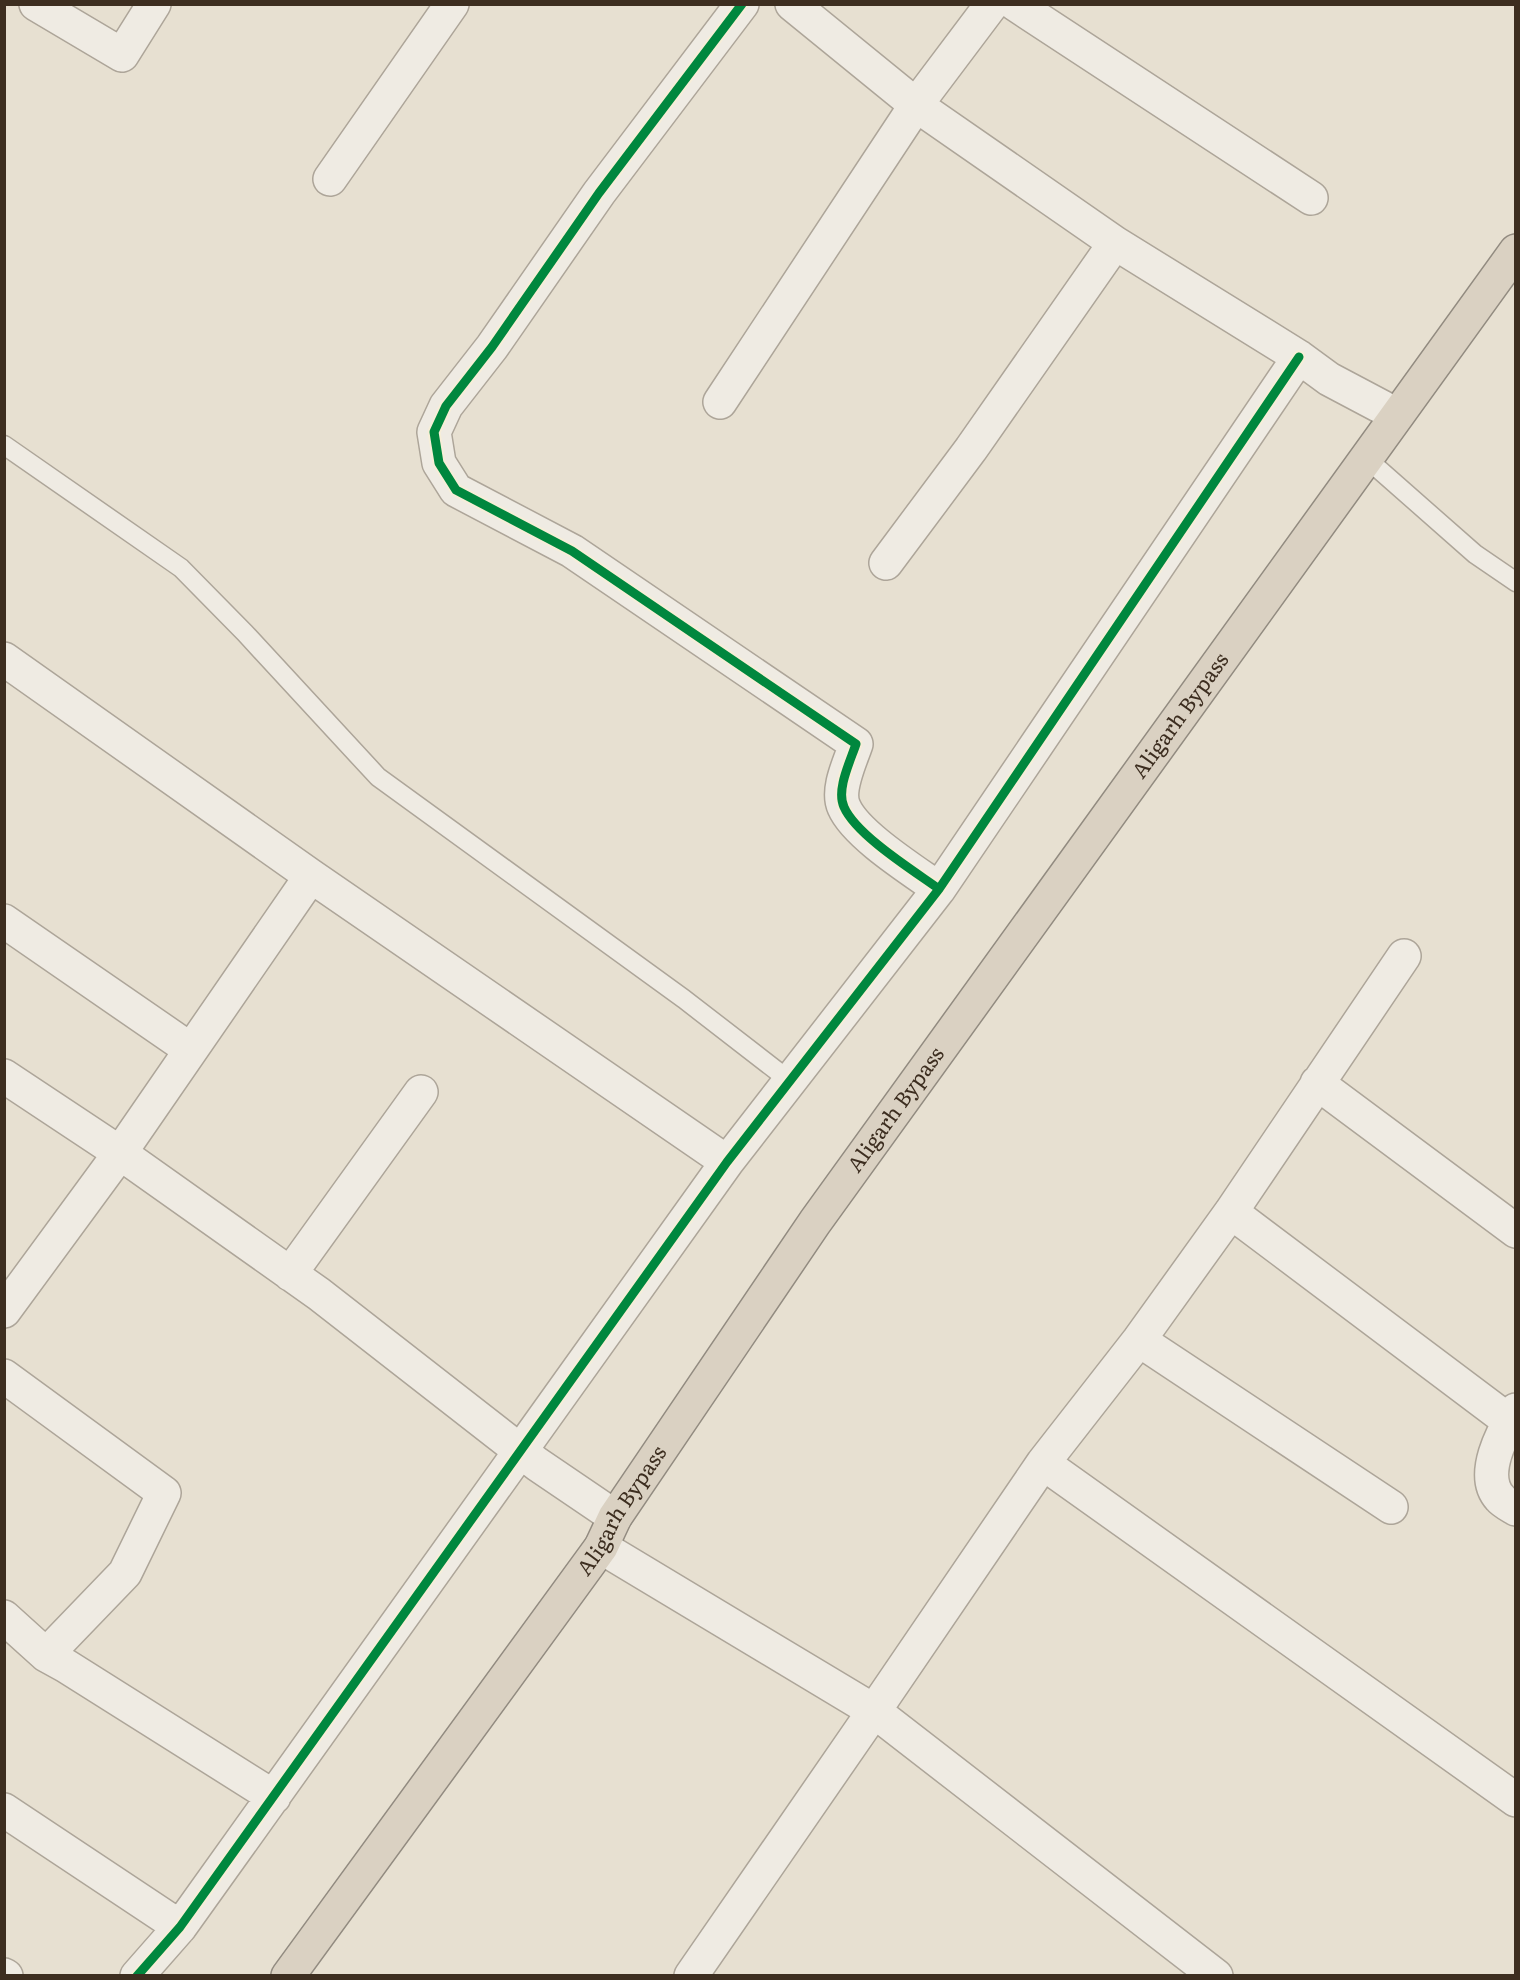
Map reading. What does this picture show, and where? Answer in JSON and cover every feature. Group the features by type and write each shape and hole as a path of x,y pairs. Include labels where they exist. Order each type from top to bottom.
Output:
{"highway":[{"name":"Aligarh Bypass","path":"288,1976 601,1546 602,1508 815,1222 1515,251"}],"street":[{"path":"36,4 122,55 154,4"},
{"path":"330,180 452,4"},
{"path":"742,4 599,193 492,347 446,406 434,432 439,463 456,490 572,551 856,744 842,782 843,807 861,831 939,890"},
{"path":"792,4 916,105 1115,243 1299,357 1329,379 1397,415"},
{"path":"720,402 916,105 992,4"},
{"path":"1015,4 1311,198"},
{"path":"886,563 971,449 1115,243"},
{"path":"136,1976 180,1927 274,1797 529,1458 727,1162 939,890 1299,357"},
{"path":"4,659 310,876 727,1162"},
{"path":"4,1311 120,1153 310,876"},
{"path":"4,921 191,1050"},
{"path":"691,1976 1043,1462 1139,1340 1231,1212 1404,956"},
{"path":"4,1076 120,1153 319,1294 529,1458 602,1508"},
{"path":"1317,1083 1515,1231"},
{"path":"290,1274 421,1092"},
{"path":"1231,1212 1512,1415 1492,1462 1491,1482 1500,1499 1515,1509"},
{"path":"1139,1340 1391,1506"},
{"path":"4,1376 164,1492 125,1574 46,1655"},
{"path":"1043,1462 1515,1800"},
{"path":"601,1546 874,1711 1216,1976"},
{"path":"4,1617 46,1655 66,1665 274,1797"},
{"path":"4,1810 180,1927"}],"lane":[{"path":"4,445 181,568 245,633 378,777 684,999 790,1081"},
{"path":"1366,458 1475,554 1515,582"}],"cycle path":[{"path":"742,4 599,193 492,347 446,406 434,432 439,463 456,490 572,551 856,744 843,784 844,807 860,829 873,841 939,889"},
{"path":"137,1976 180,1927 727,1162 939,889 1299,357"}]}
